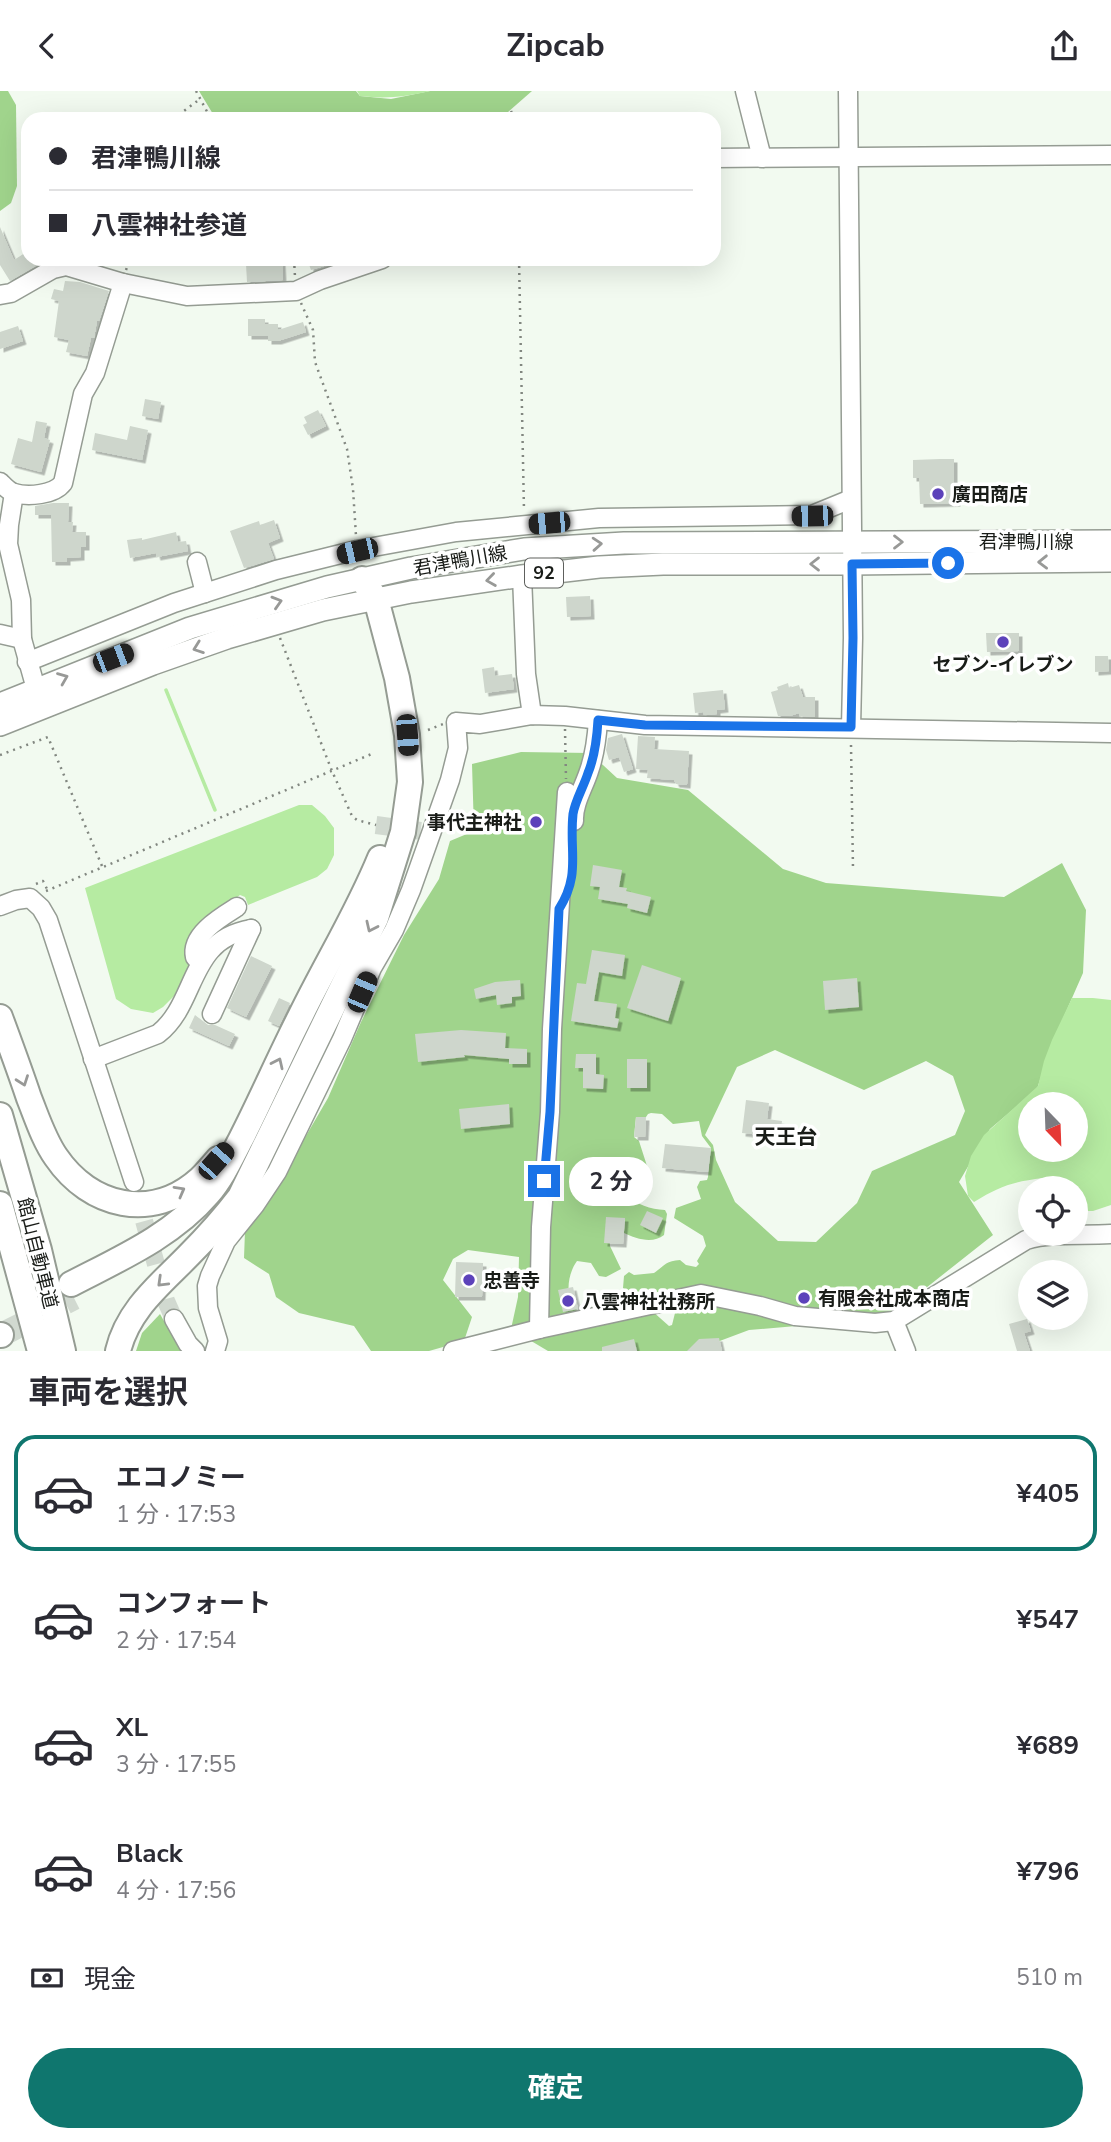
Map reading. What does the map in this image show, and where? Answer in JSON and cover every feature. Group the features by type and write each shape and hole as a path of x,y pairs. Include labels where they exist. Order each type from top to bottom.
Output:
{"highway":[{"path":"263,1152 210,1208 171,1243 137,1265 73,1291 137,1251 189,1213 209,1193 248,1125 301,1014 368,887 383,850 394,790 392,728 366,593"},
{"path":"118,1351 131,1317 150,1293 220,1223 240,1197 376,918 403,832 410,782 407,735 397,678 366,593"},
{"path":"0,1017 38,1122 54,1155 71,1177 93,1194 118,1203 135,1205 153,1203 177,1195 199,1180 248,1125"},
{"name":"館山自動車道","path":"0,1115 39,1250 63,1351"},
{"name":"館山自動車道","path":"0,1204 40,1351"},
{"path":"0,1248 23,1351"}],"main road":[{"name":"君津鴨川線","path":"0,725 153,664 227,638 323,610 366,593 411,568 524,549 624,543 1111,541"},
{"name":"君津鴨川線","path":"0,704 190,628 327,587 366,593 599,567 663,564 1111,561"}],"street":[{"path":"745,91 762,158"},
{"path":"848,91 853,638 851,727"},
{"path":"721,158 1111,155"},
{"path":"0,295 11,293 53,269 66,266 123,283 187,296 296,291 361,266"},
{"path":"36,689 22,639 21,600 8,544 7,488 45,493 57,490 63,483 83,394 95,373 123,283"},
{"path":"27,662 174,603 276,570 357,551 456,532 598,518 812,516 852,499"},
{"path":"197,562 205,593"},
{"path":"522,576 526,674 532,715"},
{"path":"0,635 22,639"},
{"path":"215,1351 218,1341 208,1308 207,1286 216,1262 226,1241 277,1172 342,1039 372,968 394,930 411,890 425,833 450,780 457,748 456,722 480,724 532,715 645,725 1111,733"},
{"path":"559,909 572,880 573,812 590,768 598,720"},
{"path":"539,1329 541,1227 550,1112 567,792"},
{"path":"0,906 30,898 41,908 48,920 134,1182"},
{"path":"200,963 194,957 195,945 206,930 237,907"},
{"path":"93,1059 158,1034 166,1027 184,997 200,963 222,940 251,929 212,1014"},
{"path":"453,1351 539,1329 701,1294 795,1316 875,1323 894,1321 1026,1240 1045,1235 1111,1234"},
{"path":"174,1319 195,1351"},
{"path":"894,1321 906,1351"}],"path":[{"path":"196,91 207,112"},
{"path":"182,112 200,99"},
{"path":"519,266 524,525"},
{"path":"296,291 313,330 315,362 347,449 357,551"},
{"path":"275,624 352,815 357,820 376,825"},
{"path":"565,716 567,792"},
{"path":"851,727 853,869"},
{"path":"0,755 48,737 102,866"},
{"path":"30,898 374,753"}],"shaded area":[{"path":"0,91 8,91 16,105 17,186 11,203 0,211"},
{"path":"199,91 356,91 360,96 391,99 430,91 532,91 508,112 212,112"},
{"path":"357,91 430,91 378,97 360,96"},
{"path":"521,752 590,753 617,778 688,790 783,869 826,883 1004,897 1062,863 1086,910 1083,973 1051,1046 1037,1089 1033,1092 1018,1092 1018,1105 990,1129 959,1182 993,1235 888,1318 749,1330 693,1351 548,1351 511,1329 518,1297 519,1257 468,1250 453,1259 443,1280 472,1317 464,1341 429,1351 371,1351 354,1326 299,1313 276,1297 269,1274 244,1258 245,1231 282,1177 328,1098 361,1022 404,935 439,879 450,841 474,831 472,764","holes":["775,1050 864,1090 926,1061 953,1076 965,1111 955,1135 872,1171 857,1203 816,1242 778,1241 735,1202 716,1160 713,1145 705,1135 737,1067","651,1113 662,1114 673,1124 699,1121 702,1136 711,1148 707,1180 700,1181 697,1187 701,1199 676,1208 674,1218 703,1236 706,1246 696,1267 686,1265 680,1260 666,1264 654,1273 634,1275 629,1272 624,1276 623,1288 636,1297 652,1301 685,1300 675,1313 672,1325 669,1326 651,1310 611,1320 607,1325 586,1315 572,1304 569,1292 571,1272 577,1261 591,1263 599,1276 606,1277 621,1269 610,1246 609,1230 625,1219 624,1233 650,1240 664,1235 667,1214 665,1210 644,1206 626,1194 637,1175 647,1166 639,1141 634,1137 636,1117 646,1117"]},
{"path":"299,805 312,805 334,828 334,855 327,869 317,877 248,905 245,897 240,895 204,923 192,961 174,996 163,1007 153,1013 131,1009 116,999 85,888"},
{"path":"1072,998 1111,1000 1111,1205 1088,1211 1088,1176 1018,1176 1018,1182 991,1192 974,1202 968,1196 965,1176 971,1156 984,1135 1018,1104 1018,1162 1088,1162 1088,1092 1031,1092 1038,1086 1044,1061"},
{"path":"160,1314 181,1351 136,1351 142,1333"}],"building":[{"path":"0,227 14,260 21,256 21,266 35,266 10,281 0,265"},
{"path":"246,266 282,266 283,280 247,282"},
{"path":"65,281 80,282 109,291 87,356 66,352 69,340 54,337 59,301 51,299 54,289 63,291"},
{"path":"248,319 265,319 265,324 278,324 278,330 303,322 306,332 278,341 268,341 268,336 248,336"},
{"path":"18,326 23,341 0,349 0,332"},
{"path":"145,399 161,402 158,419 142,416"},
{"path":"318,410 326,426 308,435 303,425 307,423 304,417"},
{"path":"36,421 47,423 44,438 50,440 41,472 11,464 18,438 32,442"},
{"path":"130,426 148,430 142,460 92,450 95,433 127,440"},
{"path":"954,459 957,503 920,504 919,478 913,478 913,460"},
{"path":"69,503 68,522 73,522 72,532 86,532 86,547 81,547 81,557 67,558 67,562 52,562 51,515 35,515 35,506"},
{"path":"274,520 280,538 268,543 274,559 244,568 230,531 259,521 260,525"},
{"path":"176,532 178,542 186,541 188,551 157,557 156,553 130,558 127,540 142,540"},
{"path":"590,596 591,616 567,617 566,597"},
{"name":"セブン-イレブン","path":"986,633 1019,633 1019,651 987,652"},
{"path":"1095,656 1108,656 1109,671 1095,672"},
{"path":"494,667 495,676 512,674 514,689 485,693 482,669"},
{"path":"788,683 789,688 799,685 803,697 815,697 815,717 799,716 799,713 778,716 771,692"},
{"path":"723,690 725,709 717,710 717,714 695,713 693,693"},
{"path":"622,734 633,769 624,772 619,757 609,760 606,750 608,738"},
{"path":"638,736 655,737 654,749 689,751 687,785 676,784 674,780 647,778 648,770 636,769"},
{"path":"593,865 622,870 619,887 651,897 647,913 627,908 628,904 598,899 600,887 590,886"},
{"path":"592,950 625,955 622,976 599,972 594,1001 617,1004 617,1028 571,1021 577,983 586,984"},
{"path":"251,956 272,966 246,1017 227,1008"},
{"path":"642,965 681,978 668,1021 627,1008"},
{"path":"857,978 859,1007 825,1010 823,981"},
{"path":"520,980 521,996 512,997 512,1003 497,1005 496,995 476,999 474,989 495,982"},
{"path":"279,998 290,1003 279,1026 268,1021"},
{"path":"195,1015 208,1025 215,1025 235,1034 229,1046 189,1028"},
{"path":"461,1030 506,1033 505,1048 527,1049 527,1064 509,1064 509,1059 464,1055 465,1057 418,1062 415,1034"},
{"path":"576,1054 596,1054 596,1074 604,1075 603,1089 583,1088 583,1068 575,1068"},
{"path":"627,1059 647,1059 647,1088 627,1088"},
{"path":"746,1100 769,1103 767,1119 782,1121 780,1137 742,1133"},
{"path":"509,1104 510,1124 461,1129 459,1109"},
{"path":"636,1117 646,1117 645,1137 634,1137"},
{"path":"665,1144 711,1148 708,1172 662,1168"},
{"path":"647,1211 663,1218 656,1233 640,1225"},
{"path":"606,1217 625,1218 623,1244 604,1243"},
{"name":"忠善寺","path":"456,1262 483,1263 482,1297 455,1297"},
{"name":"八雲神社社務所","path":"573,1287 578,1309 563,1312 558,1290"},
{"path":"1018,1322 1018,1330 1031,1330 1024,1333 1030,1351 1017,1351 1009,1324"},
{"path":"719,1338 722,1351 687,1351 699,1339"},
{"path":"634,1339 637,1351 602,1351 602,1347"}],"waterway":[{"path":"166,690 215,810"}],"tunnel":[{"path":"376,825 421,831"},
{"path":"137,1195 166,1301 174,1319"},
{"path":"1,1335 74,1298"}],"place":[{"name":"廣田商店","path":"938,494"},
{"name":"セブン-イレブン","path":"1003,642"},
{"name":"事代主神社","path":"536,822"},
{"name":"忠善寺","path":"469,1280"},
{"name":"有限会社成本商店","path":"804,1298"},
{"name":"八雲神社社務所","path":"568,1301"}],"district":[{"name":"天王台","path":"786,1137"}],"route":[{"path":"544,1181 550,1112 559,909 572,880 573,812 595,750 598,720 645,725 851,727 852,564 948,563"}]}
